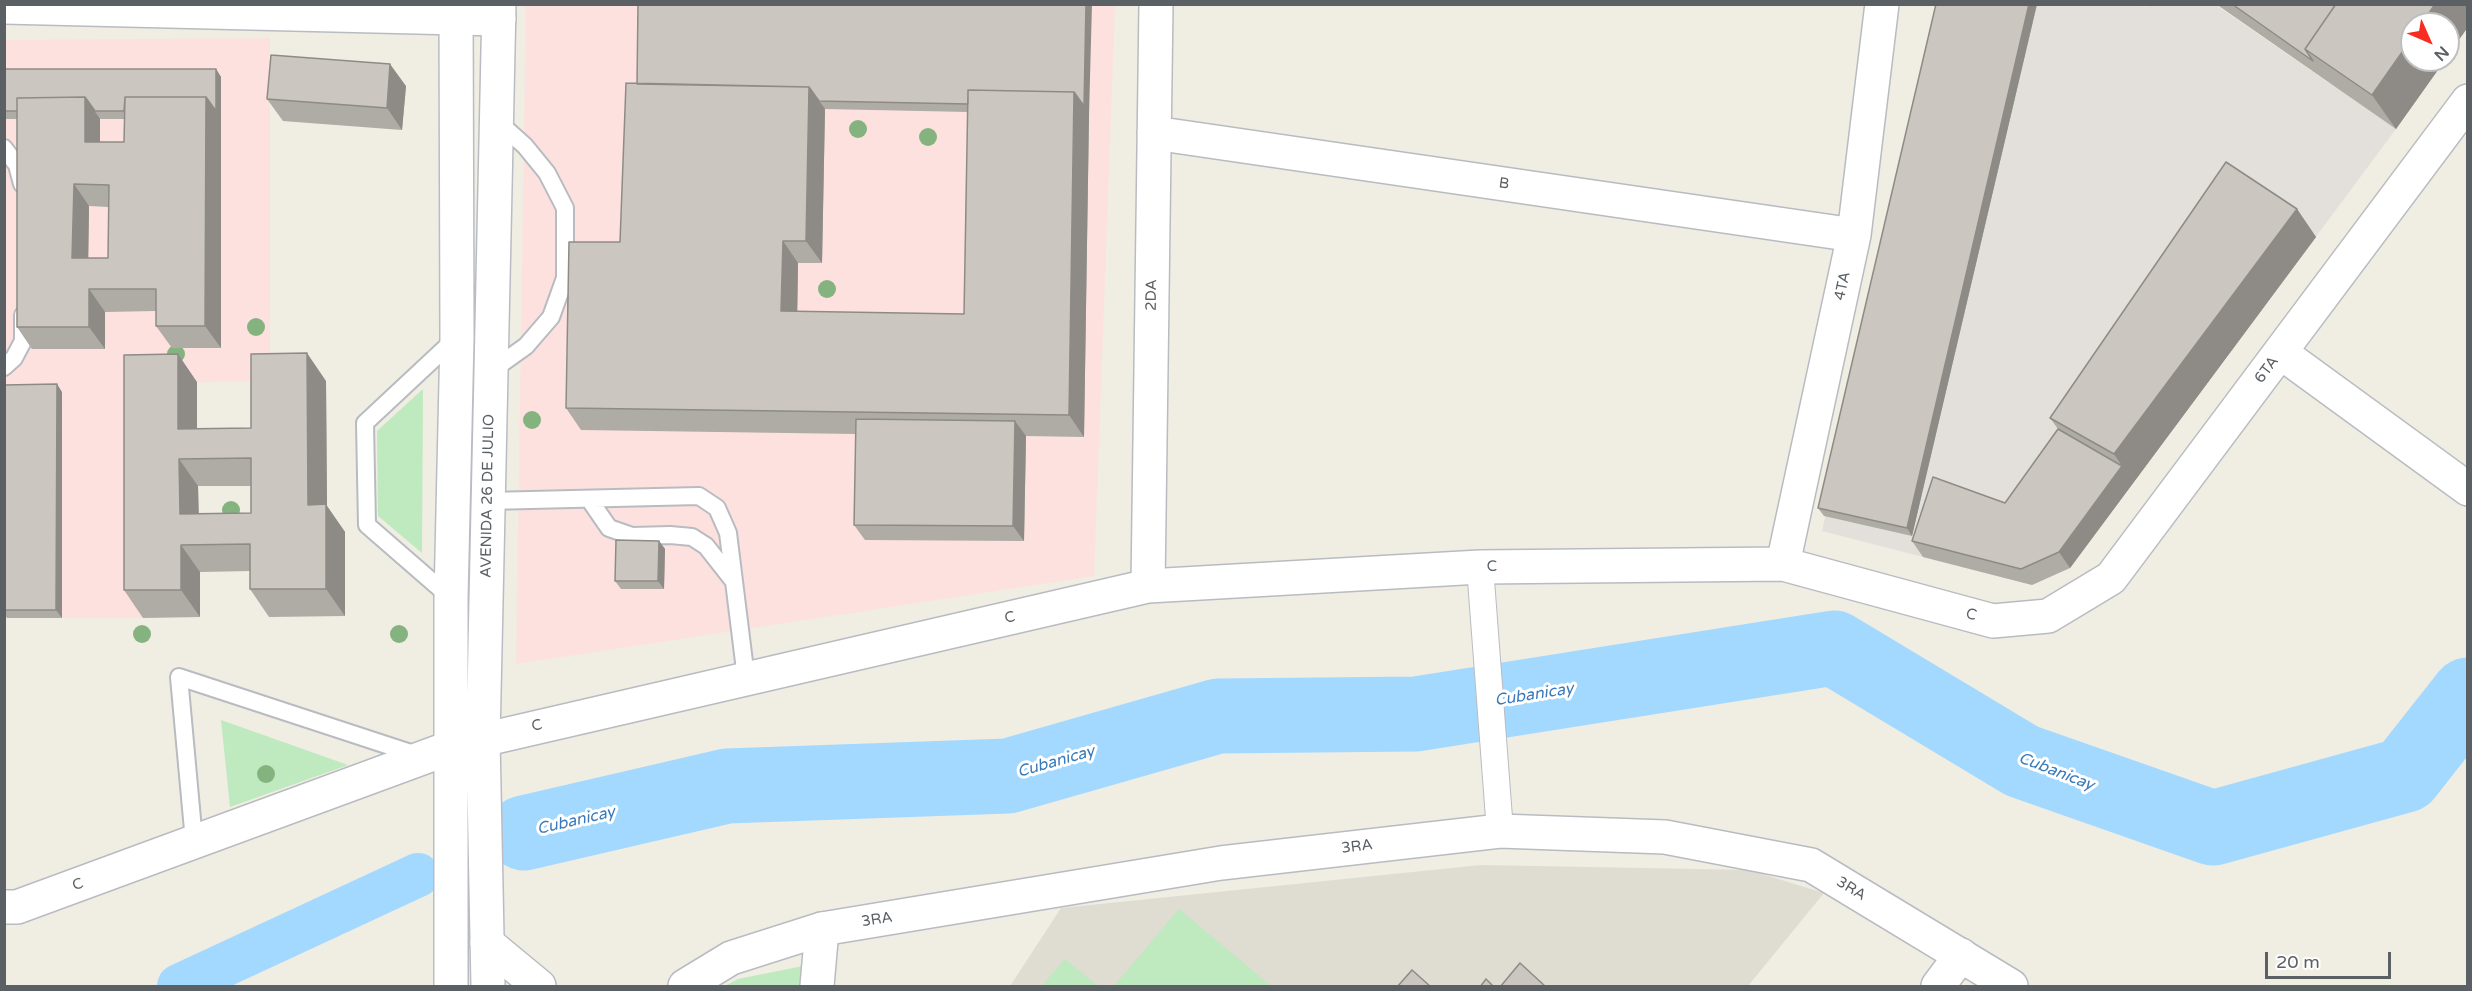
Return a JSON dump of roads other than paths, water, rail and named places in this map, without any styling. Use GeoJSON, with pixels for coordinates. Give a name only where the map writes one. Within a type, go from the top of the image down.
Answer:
{"type":"FeatureCollection","features":[{"type":"Feature","properties":{"kind":"street","name":"2DA"},"geometry":{"type":"LineString","coordinates":[[1148,586],[1156,4]]}},
{"type":"Feature","properties":{"kind":"street","name":"4TA"},"geometry":{"type":"LineString","coordinates":[[1783,564],[1854,235],[1882,4]]}},
{"type":"Feature","properties":{"kind":"street"},"geometry":{"type":"LineString","coordinates":[[4,7],[499,12]]}},
{"type":"Feature","properties":{"kind":"street","name":"AVENIDA 26 DE JULIO"},"geometry":{"type":"LineString","coordinates":[[449,982],[453,748],[451,598],[457,338],[456,11]]}},
{"type":"Feature","properties":{"kind":"street","name":"AVENIDA 26 DE JULIO"},"geometry":{"type":"LineString","coordinates":[[453,748],[488,501],[499,12]]}},
{"type":"Feature","properties":{"kind":"street","name":"6TA"},"geometry":{"type":"LineString","coordinates":[[2048,616],[2111,578],[2468,101]]}},
{"type":"Feature","properties":{"kind":"street","name":"B"},"geometry":{"type":"LineString","coordinates":[[1154,134],[1854,235]]}},
{"type":"Feature","properties":{"kind":"street"},"geometry":{"type":"LineString","coordinates":[[2280,352],[2468,489]]}},
{"type":"Feature","properties":{"kind":"street","name":"C"},"geometry":{"type":"LineString","coordinates":[[4,907],[17,907],[453,748],[1148,586],[1480,567],[1783,564],[1993,621],[2048,616]]}},
{"type":"Feature","properties":{"kind":"street"},"geometry":{"type":"LineString","coordinates":[[1480,567],[1500,831]]}},
{"type":"Feature","properties":{"kind":"street","name":"AVENIDA 26 DE JULIO"},"geometry":{"type":"LineString","coordinates":[[453,748],[484,782],[488,987]]}},
{"type":"Feature","properties":{"kind":"street","name":"3RA"},"geometry":{"type":"LineString","coordinates":[[685,987],[731,958],[822,930],[1221,863],[1500,831],[1665,837],[1811,865],[2011,987]]}},
{"type":"Feature","properties":{"kind":"street"},"geometry":{"type":"LineString","coordinates":[[817,987],[822,930]]}},
{"type":"Feature","properties":{"kind":"street"},"geometry":{"type":"LineString","coordinates":[[487,943],[539,987]]}},
{"type":"Feature","properties":{"kind":"street"},"geometry":{"type":"LineString","coordinates":[[1938,987],[1961,955]]}},
{"type":"Feature","properties":{"kind":"lane"},"geometry":{"type":"LineString","coordinates":[[491,371],[526,346],[551,317],[565,278],[565,208],[539,164],[525,146],[497,121]]}},
{"type":"Feature","properties":{"kind":"lane"},"geometry":{"type":"LineString","coordinates":[[4,148],[17,165],[23,189],[23,201]]}},
{"type":"Feature","properties":{"kind":"lane"},"geometry":{"type":"LineString","coordinates":[[4,367],[14,358],[23,341],[23,295]]}},
{"type":"Feature","properties":{"kind":"lane"},"geometry":{"type":"LineString","coordinates":[[451,598],[367,525],[365,423],[457,338]]}},
{"type":"Feature","properties":{"kind":"lane"},"geometry":{"type":"LineString","coordinates":[[488,501],[699,496],[717,508],[728,533],[746,678]]}},
{"type":"Feature","properties":{"kind":"lane"},"geometry":{"type":"LineString","coordinates":[[589,498],[609,528],[632,536],[692,537],[706,546],[734,581]]}},
{"type":"Feature","properties":{"kind":"lane"},"geometry":{"type":"LineString","coordinates":[[194,841],[179,677],[453,748]]}},
{"type":"Feature","properties":{"kind":"waterway","name":"Cubanicay"},"geometry":{"type":"LineString","coordinates":[[524,833],[727,786],[1008,776],[1218,716],[1416,714],[1834,648],[2022,761],[2213,828],[2405,775],[2468,695]]}},
{"type":"Feature","properties":{"kind":"waterway","name":"Cubanicay"},"geometry":{"type":"LineString","coordinates":[[179,986],[418,875]]}}]}
